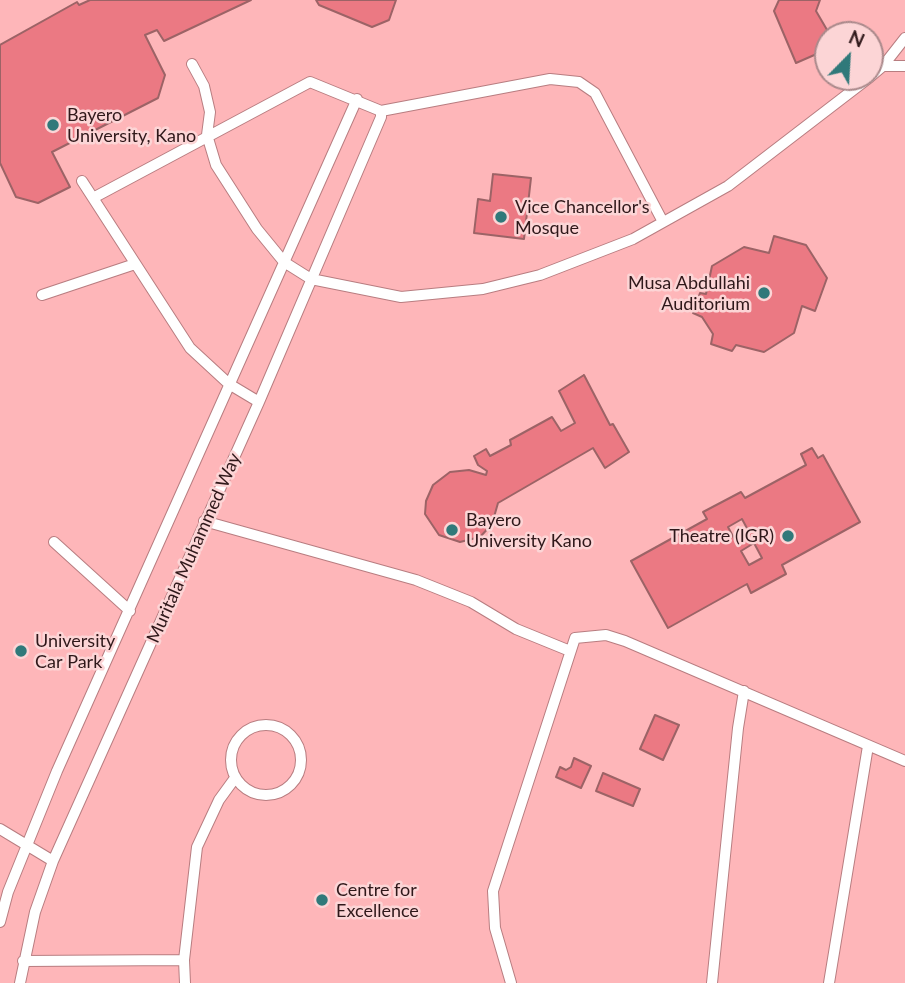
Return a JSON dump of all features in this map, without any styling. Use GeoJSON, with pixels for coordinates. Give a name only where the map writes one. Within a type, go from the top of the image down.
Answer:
{"type":"FeatureCollection","features":[{"type":"Feature","properties":{"kind":"lane"},"geometry":{"type":"LineString","coordinates":[[884,65],[905,38]]}},
{"type":"Feature","properties":{"kind":"lane"},"geometry":{"type":"LineString","coordinates":[[192,64],[204,86],[210,112],[207,135],[216,165],[257,229],[284,262],[311,279],[401,297],[483,289],[540,275],[633,239],[729,186],[852,91]]}},
{"type":"Feature","properties":{"kind":"lane"},"geometry":{"type":"LineString","coordinates":[[884,66],[905,66]]}},
{"type":"Feature","properties":{"kind":"lane"},"geometry":{"type":"LineString","coordinates":[[93,198],[310,82],[357,99],[381,114],[551,79],[579,82],[595,93],[663,222]]}},
{"type":"Feature","properties":{"kind":"lane"},"geometry":{"type":"LineString","coordinates":[[0,922],[8,892],[26,846],[357,99]]}},
{"type":"Feature","properties":{"kind":"lane","name":"Muritala Muhammed Way"},"geometry":{"type":"LineString","coordinates":[[20,983],[35,912],[53,861],[259,402],[381,114]]}},
{"type":"Feature","properties":{"kind":"lane"},"geometry":{"type":"LineString","coordinates":[[82,181],[190,348],[229,384],[259,402]]}},
{"type":"Feature","properties":{"kind":"lane"},"geometry":{"type":"LineString","coordinates":[[42,295],[135,264]]}},
{"type":"Feature","properties":{"kind":"lane"},"geometry":{"type":"LineString","coordinates":[[204,521],[416,580],[471,602],[516,629],[570,651]]}},
{"type":"Feature","properties":{"kind":"lane"},"geometry":{"type":"LineString","coordinates":[[54,542],[130,611]]}},
{"type":"Feature","properties":{"kind":"lane"},"geometry":{"type":"LineString","coordinates":[[511,983],[495,928],[494,891],[575,638],[606,635],[905,761]]}},
{"type":"Feature","properties":{"kind":"lane"},"geometry":{"type":"LineString","coordinates":[[712,983],[744,691]]}},
{"type":"Feature","properties":{"kind":"lane"},"geometry":{"type":"LineString","coordinates":[[185,983],[184,960],[197,848],[219,800],[235,778],[230,756],[233,746],[248,729],[269,725],[289,734],[296,743],[301,765],[292,784],[283,791],[261,796],[242,786],[235,778]]}},
{"type":"Feature","properties":{"kind":"lane"},"geometry":{"type":"LineString","coordinates":[[829,983],[868,746]]}},
{"type":"Feature","properties":{"kind":"lane"},"geometry":{"type":"LineString","coordinates":[[0,829],[53,861]]}},
{"type":"Feature","properties":{"kind":"lane"},"geometry":{"type":"LineString","coordinates":[[23,961],[184,960]]}},
{"type":"Feature","properties":{"kind":"shaded area","name":"Bayero University Kano"},"geometry":{"type":"Polygon","coordinates":[[[0,0],[905,0],[905,983],[0,983],[0,0]]]}},
{"type":"Feature","properties":{"kind":"building","name":"Bayero University, Kano"},"geometry":{"type":"Polygon","coordinates":[[[90,0],[251,0],[164,41],[157,30],[145,35],[165,75],[158,98],[52,152],[70,187],[38,203],[16,197],[0,163],[0,45],[77,2],[79,5],[90,0]]]}},
{"type":"Feature","properties":{"kind":"building"},"geometry":{"type":"Polygon","coordinates":[[[316,0],[396,0],[389,20],[372,27],[319,5],[316,0]]]}},
{"type":"Feature","properties":{"kind":"building"},"geometry":{"type":"Polygon","coordinates":[[[779,0],[820,0],[816,11],[822,21],[814,21],[814,55],[796,63],[774,11],[779,0]]]}},
{"type":"Feature","properties":{"kind":"building","name":"Vice Chancellor's Mosque"},"geometry":{"type":"Polygon","coordinates":[[[493,174],[531,178],[524,239],[474,233],[478,199],[490,201],[493,174]]]}},
{"type":"Feature","properties":{"kind":"building","name":"Musa Abdullahi Auditorium"},"geometry":{"type":"Polygon","coordinates":[[[774,236],[806,245],[827,278],[815,311],[802,306],[794,333],[764,352],[736,345],[732,351],[711,344],[713,334],[702,317],[693,313],[700,293],[706,294],[712,266],[744,247],[769,253],[774,236]]]}},
{"type":"Feature","properties":{"kind":"building"},"geometry":{"type":"Polygon","coordinates":[[[584,375],[610,425],[613,424],[629,452],[605,468],[593,448],[498,503],[492,524],[480,537],[460,542],[439,535],[425,514],[426,501],[433,485],[450,472],[469,470],[486,475],[487,471],[478,465],[474,456],[486,449],[490,456],[511,445],[510,440],[552,417],[561,431],[575,423],[559,391],[584,375]]]}},
{"type":"Feature","properties":{"kind":"building","name":"Theatre (IGR)"},"geometry":{"type":"Polygon","coordinates":[[[812,448],[818,458],[823,455],[860,522],[782,565],[786,574],[751,593],[747,584],[668,628],[631,561],[707,519],[703,512],[741,492],[745,498],[806,465],[801,454],[812,448]],[[742,519],[728,527],[735,540],[749,532],[742,519]],[[754,543],[741,551],[749,565],[762,558],[754,543]]]}},
{"type":"Feature","properties":{"kind":"building"},"geometry":{"type":"Polygon","coordinates":[[[655,715],[679,725],[663,760],[640,749],[655,715]]]}},
{"type":"Feature","properties":{"kind":"building"},"geometry":{"type":"Polygon","coordinates":[[[574,758],[591,766],[581,788],[556,777],[560,767],[566,770],[571,767],[574,758]]]}},
{"type":"Feature","properties":{"kind":"building"},"geometry":{"type":"Polygon","coordinates":[[[603,773],[640,789],[633,806],[596,791],[603,773]]]}},
{"type":"Feature","properties":{"kind":"place","name":"Bayero University, Kano"},"geometry":{"type":"Point","coordinates":[53,125]}},
{"type":"Feature","properties":{"kind":"place","name":"Vice Chancellor's Mosque"},"geometry":{"type":"Point","coordinates":[501,217]}},
{"type":"Feature","properties":{"kind":"place","name":"Musa Abdullahi Auditorium"},"geometry":{"type":"Point","coordinates":[764,293]}},
{"type":"Feature","properties":{"kind":"place","name":"Bayero University Kano"},"geometry":{"type":"Point","coordinates":[452,530]}},
{"type":"Feature","properties":{"kind":"place","name":"Theatre (IGR)"},"geometry":{"type":"Point","coordinates":[788,536]}},
{"type":"Feature","properties":{"kind":"place","name":"University Car Park"},"geometry":{"type":"Point","coordinates":[21,651]}},
{"type":"Feature","properties":{"kind":"place","name":"Centre for Excellence"},"geometry":{"type":"Point","coordinates":[322,900]}}]}
